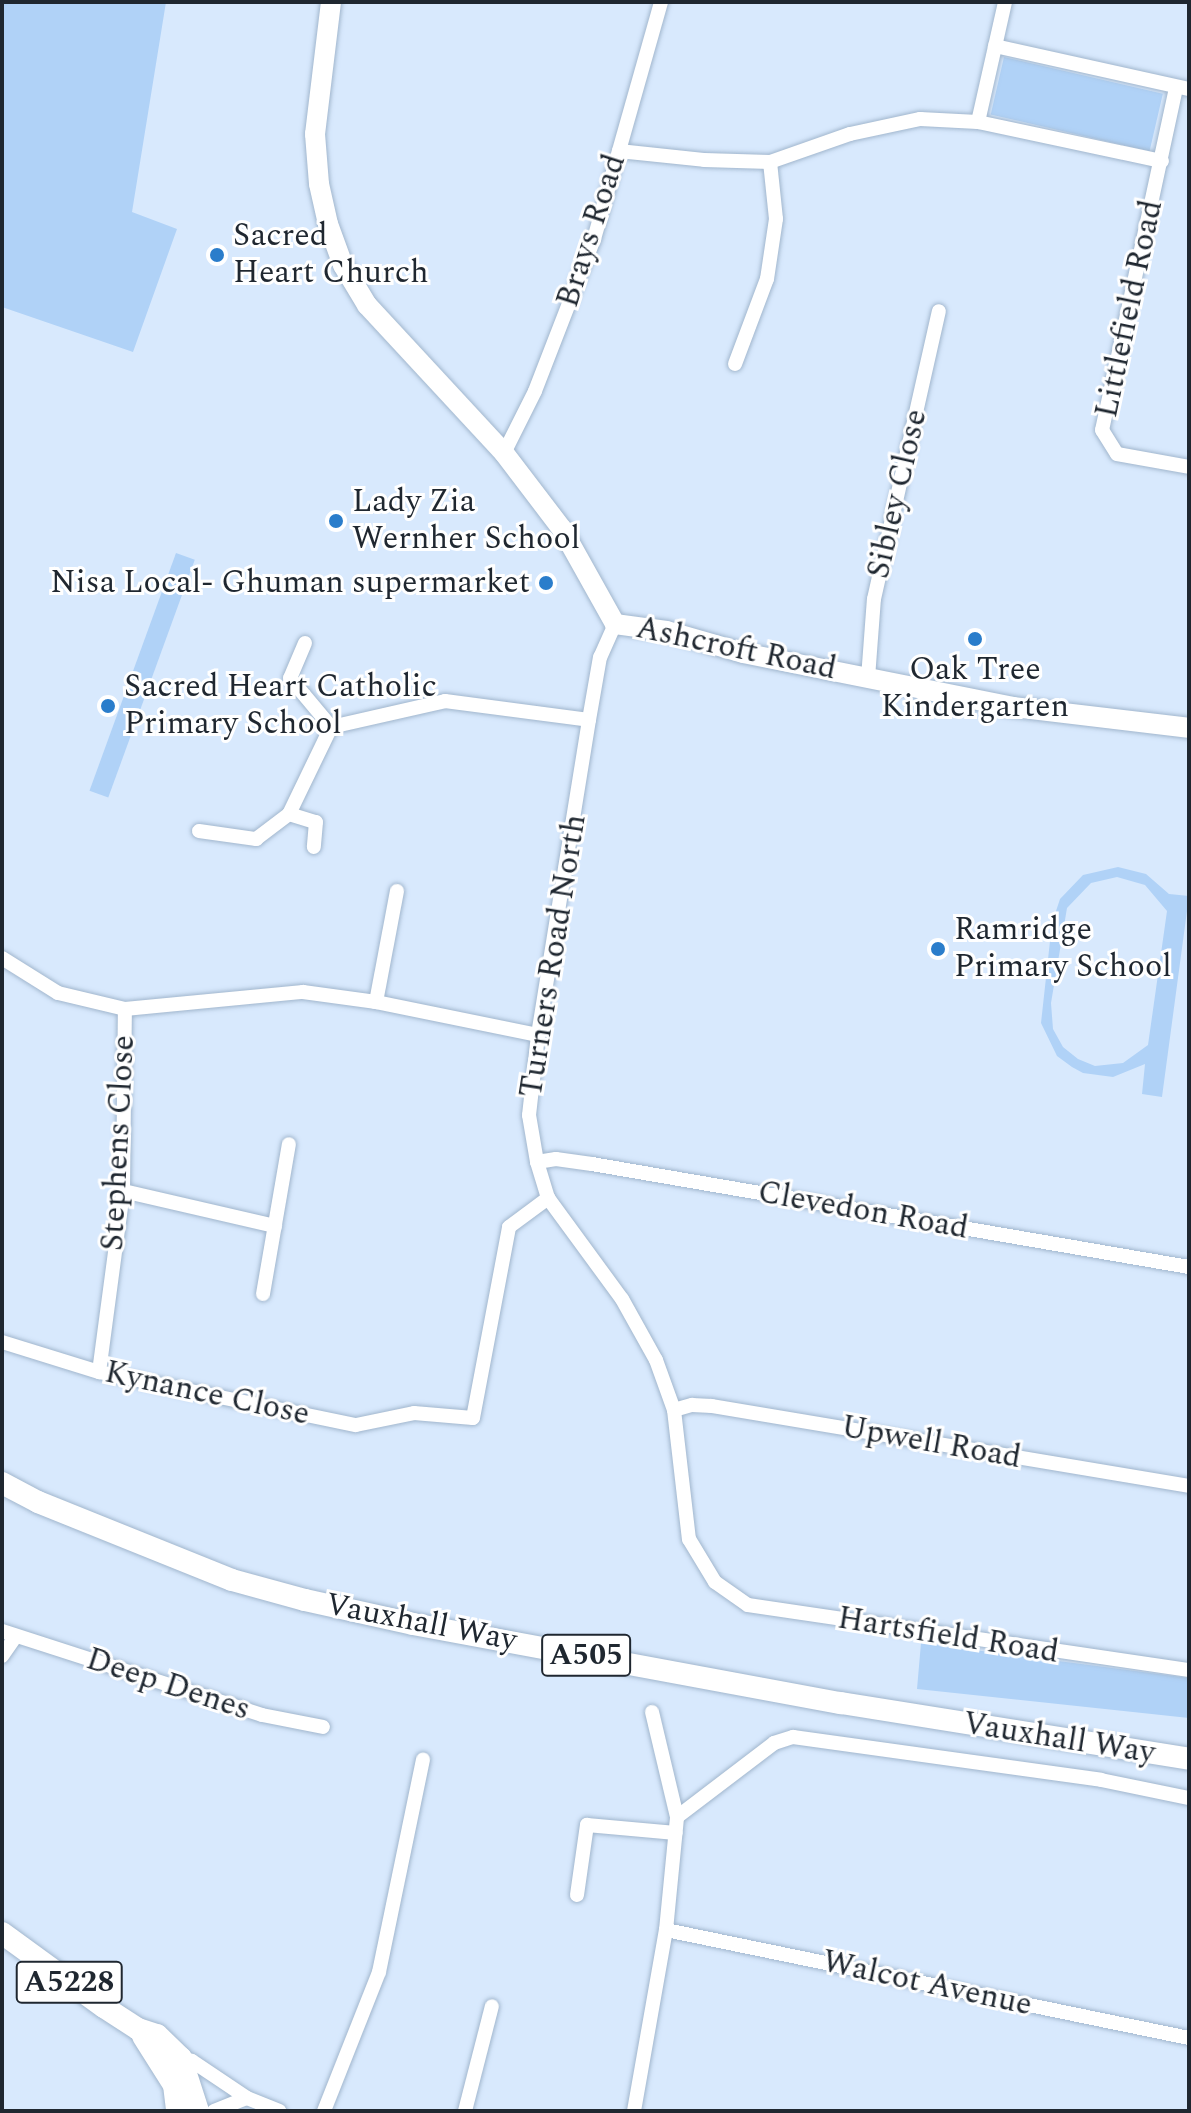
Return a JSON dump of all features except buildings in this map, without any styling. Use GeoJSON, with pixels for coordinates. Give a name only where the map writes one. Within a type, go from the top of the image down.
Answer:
{"type":"FeatureCollection","features":[{"type":"Feature","properties":{"kind":"main road","name":"Vauxhall Way"},"geometry":{"type":"LineString","coordinates":[[2,1483],[38,1502],[232,1580],[305,1600],[413,1624],[825,1700],[1189,1759]]}},
{"type":"Feature","properties":{"kind":"main road","name":"A5228"},"geometry":{"type":"LineString","coordinates":[[2,1933],[138,2029],[157,2035],[181,2058]]}},
{"type":"Feature","properties":{"kind":"main road","name":"A5228"},"geometry":{"type":"LineString","coordinates":[[138,2029],[174,2085],[177,2111]]}},
{"type":"Feature","properties":{"kind":"main road"},"geometry":{"type":"LineString","coordinates":[[181,2058],[198,2111]]}},
{"type":"Feature","properties":{"kind":"street","name":"Ashcroft Road"},"geometry":{"type":"LineString","coordinates":[[331,2],[315,134],[319,184],[343,265],[367,305],[504,453],[562,529],[615,624],[667,631],[743,653],[1014,707],[1189,728]]}},
{"type":"Feature","properties":{"kind":"street","name":"Brays Road"},"geometry":{"type":"LineString","coordinates":[[504,453],[535,391],[594,239],[661,2]]}},
{"type":"Feature","properties":{"kind":"street"},"geometry":{"type":"LineString","coordinates":[[978,122],[1005,2]]}},
{"type":"Feature","properties":{"kind":"street"},"geometry":{"type":"LineString","coordinates":[[995,46],[1182,88]]}},
{"type":"Feature","properties":{"kind":"street","name":"Littlefield Road"},"geometry":{"type":"LineString","coordinates":[[1182,88],[1162,161],[1102,430],[1117,454],[1189,467]]}},
{"type":"Feature","properties":{"kind":"street"},"geometry":{"type":"LineString","coordinates":[[619,151],[704,160],[770,162],[850,134],[920,119],[978,122],[1162,161]]}},
{"type":"Feature","properties":{"kind":"street"},"geometry":{"type":"LineString","coordinates":[[735,364],[767,279],[776,219],[770,162]]}},
{"type":"Feature","properties":{"kind":"street","name":"Sibley Close"},"geometry":{"type":"LineString","coordinates":[[868,678],[874,599],[939,311]]}},
{"type":"Feature","properties":{"kind":"street","name":"Turners Road North"},"geometry":{"type":"LineString","coordinates":[[615,624],[600,657],[538,1035],[529,1115],[537,1162],[548,1198],[642,1329],[674,1410],[689,1539],[715,1582]]}},
{"type":"Feature","properties":{"kind":"street"},"geometry":{"type":"LineString","coordinates":[[305,643],[290,678],[331,727]]}},
{"type":"Feature","properties":{"kind":"street"},"geometry":{"type":"LineString","coordinates":[[331,727],[445,701],[589,720]]}},
{"type":"Feature","properties":{"kind":"street"},"geometry":{"type":"LineString","coordinates":[[199,831],[256,839],[289,814],[331,727]]}},
{"type":"Feature","properties":{"kind":"street"},"geometry":{"type":"LineString","coordinates":[[289,814],[316,822],[314,847]]}},
{"type":"Feature","properties":{"kind":"street"},"geometry":{"type":"LineString","coordinates":[[376,1002],[397,891]]}},
{"type":"Feature","properties":{"kind":"street"},"geometry":{"type":"LineString","coordinates":[[2,958],[58,993],[125,1009],[303,992],[376,1002],[538,1035]]}},
{"type":"Feature","properties":{"kind":"street","name":"Stephens Close"},"geometry":{"type":"LineString","coordinates":[[99,1372],[123,1191],[125,1009]]}},
{"type":"Feature","properties":{"kind":"street"},"geometry":{"type":"LineString","coordinates":[[263,1294],[289,1144]]}},
{"type":"Feature","properties":{"kind":"street","name":"Clevedon Road"},"geometry":{"type":"LineString","coordinates":[[537,1162],[556,1159],[592,1164],[1189,1267]]}},
{"type":"Feature","properties":{"kind":"street"},"geometry":{"type":"LineString","coordinates":[[123,1191],[275,1226]]}},
{"type":"Feature","properties":{"kind":"street","name":"Kynance Close"},"geometry":{"type":"LineString","coordinates":[[2,1342],[99,1372],[356,1425],[414,1413],[473,1418],[509,1227],[548,1198]]}},
{"type":"Feature","properties":{"kind":"street","name":"Upwell Road"},"geometry":{"type":"LineString","coordinates":[[674,1410],[692,1405],[712,1406],[1189,1486]]}},
{"type":"Feature","properties":{"kind":"street","name":"Hartsfield Road"},"geometry":{"type":"LineString","coordinates":[[715,1582],[748,1605],[1189,1670]]}},
{"type":"Feature","properties":{"kind":"street","name":"Deep Denes"},"geometry":{"type":"LineString","coordinates":[[2,1656],[9,1634],[262,1715],[323,1727]]}},
{"type":"Feature","properties":{"kind":"street"},"geometry":{"type":"LineString","coordinates":[[634,2111],[666,1930],[676,1825],[652,1712]]}},
{"type":"Feature","properties":{"kind":"street"},"geometry":{"type":"LineString","coordinates":[[577,1895],[587,1825],[676,1825],[774,1743],[793,1737],[1101,1780],[1189,1798]]}},
{"type":"Feature","properties":{"kind":"street"},"geometry":{"type":"LineString","coordinates":[[324,2111],[379,1972],[423,1760]]}},
{"type":"Feature","properties":{"kind":"street","name":"Walcot Avenue"},"geometry":{"type":"LineString","coordinates":[[666,1930],[1189,2038]]}},
{"type":"Feature","properties":{"kind":"street"},"geometry":{"type":"LineString","coordinates":[[465,2111],[492,2006]]}},
{"type":"Feature","properties":{"kind":"street"},"geometry":{"type":"LineString","coordinates":[[181,2058],[192,2061],[247,2098],[280,2111]]}},
{"type":"Feature","properties":{"kind":"street"},"geometry":{"type":"LineString","coordinates":[[214,2111],[247,2098]]}},
{"type":"Feature","properties":{"kind":"shaded area"},"geometry":{"type":"Polygon","coordinates":[[[2,2],[166,2],[132,212],[177,229],[133,352],[2,307],[2,2]]]}},
{"type":"Feature","properties":{"kind":"shaded area"},"geometry":{"type":"Polygon","coordinates":[[[1004,57],[1163,94],[1150,151],[991,114],[1004,57]]]}},
{"type":"Feature","properties":{"kind":"shaded area"},"geometry":{"type":"Polygon","coordinates":[[[176,553],[195,560],[108,798],[89,791],[176,553]]]}},
{"type":"Feature","properties":{"kind":"shaded area"},"geometry":{"type":"Polygon","coordinates":[[[1118,867],[1146,874],[1169,894],[1189,896],[1162,1097],[1142,1094],[1145,1064],[1113,1077],[1083,1073],[1072,1067],[1057,1056],[1041,1023],[1052,923],[1060,899],[1083,875],[1118,867]],[[1117,877],[1091,883],[1067,908],[1051,1003],[1053,1029],[1063,1047],[1078,1059],[1095,1066],[1123,1063],[1148,1045],[1167,911],[1145,885],[1117,877]]]}},
{"type":"Feature","properties":{"kind":"shaded area"},"geometry":{"type":"Polygon","coordinates":[[[921,1643],[1189,1678],[1189,1718],[917,1689],[921,1643]]]}},
{"type":"Feature","properties":{"kind":"place","name":"Sacred Heart Church"},"geometry":{"type":"Point","coordinates":[217,255]}},
{"type":"Feature","properties":{"kind":"place","name":"Lady Zia Wernher School"},"geometry":{"type":"Point","coordinates":[336,521]}},
{"type":"Feature","properties":{"kind":"place","name":"Nisa Local- Ghuman supermarket"},"geometry":{"type":"Point","coordinates":[546,583]}},
{"type":"Feature","properties":{"kind":"place","name":"Oak Tree Kindergarten"},"geometry":{"type":"Point","coordinates":[975,639]}},
{"type":"Feature","properties":{"kind":"place","name":"Sacred Heart Catholic Primary School"},"geometry":{"type":"Point","coordinates":[108,706]}},
{"type":"Feature","properties":{"kind":"place","name":"Ramridge Primary School"},"geometry":{"type":"Point","coordinates":[938,949]}}]}
